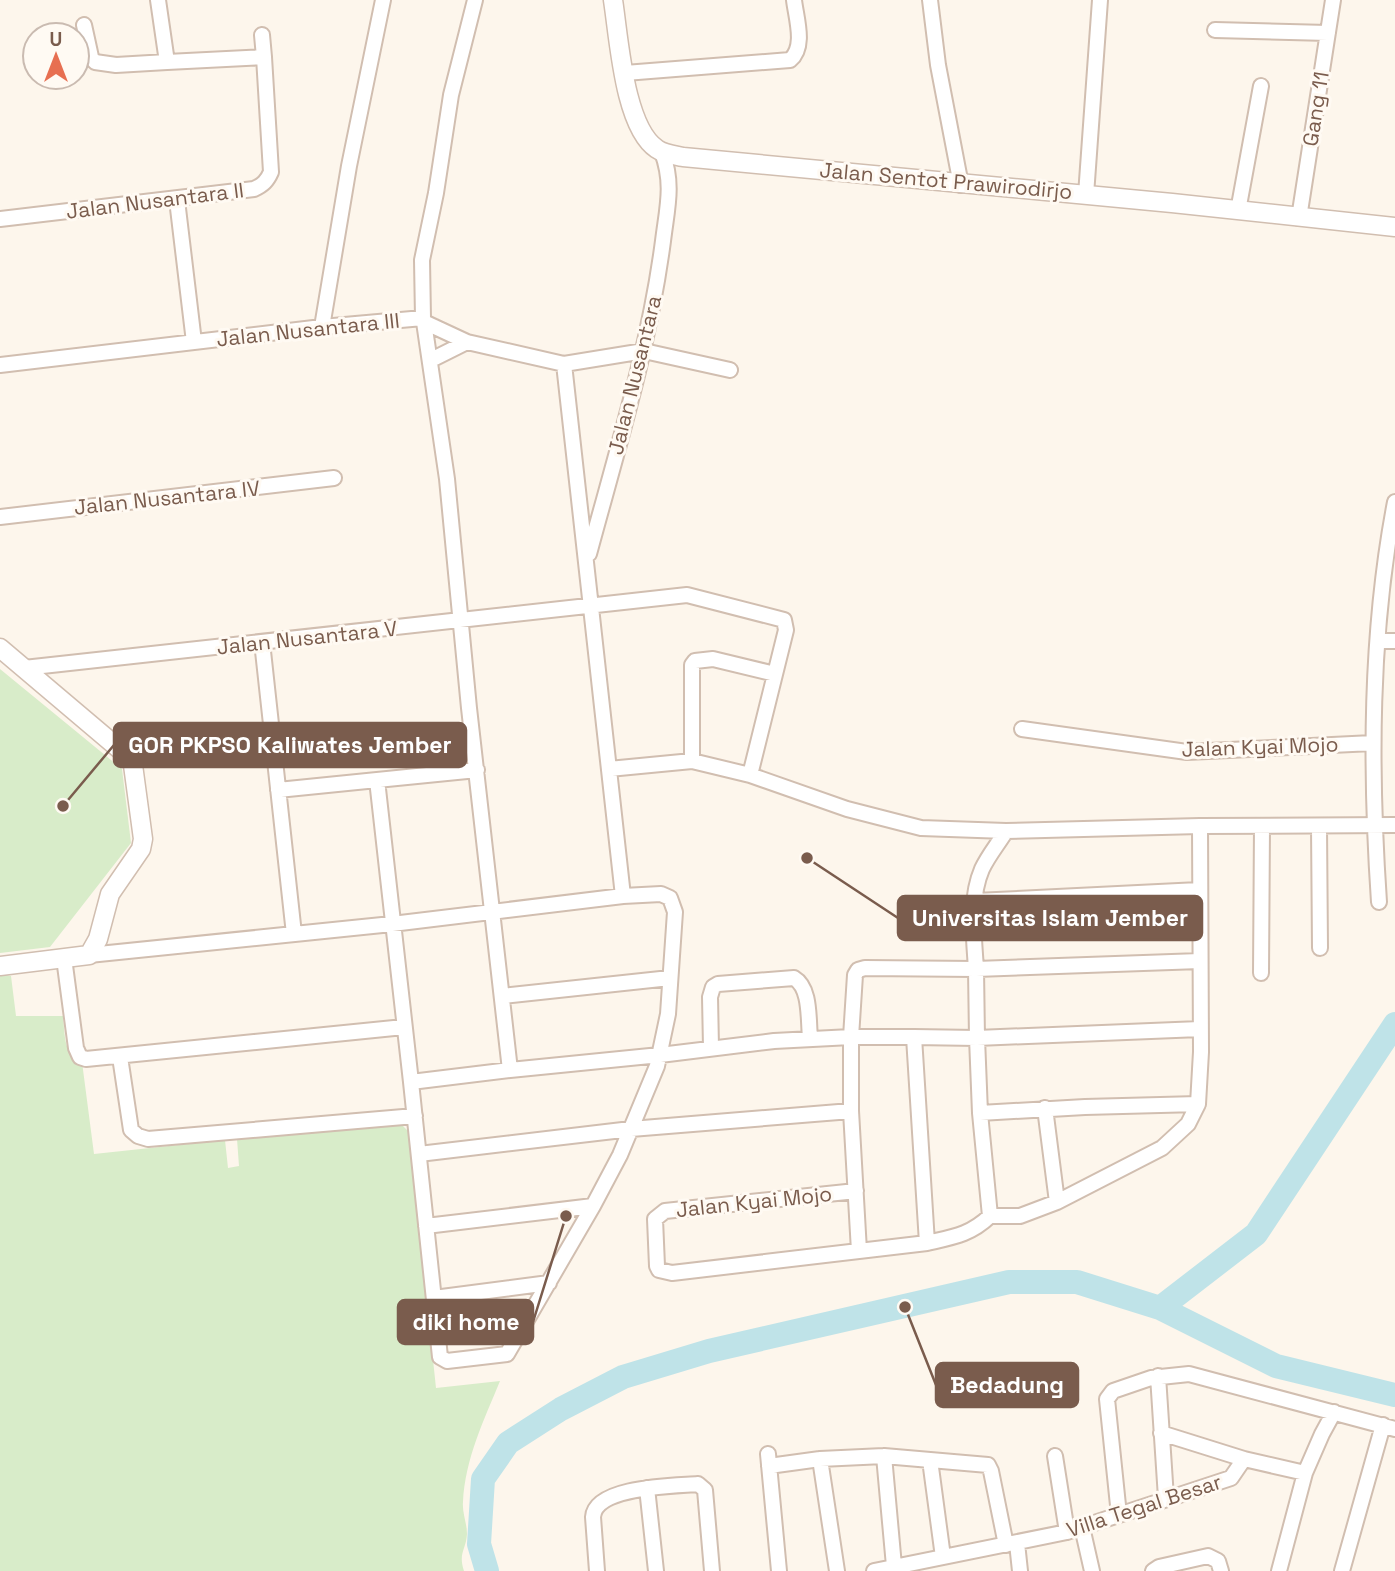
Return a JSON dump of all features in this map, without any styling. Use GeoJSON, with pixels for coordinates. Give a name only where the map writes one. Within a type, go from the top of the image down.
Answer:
{"type":"FeatureCollection","features":[{"type":"Feature","properties":{"kind":"street"},"geometry":{"type":"LineString","coordinates":[[158,0],[167,62]]}},
{"type":"Feature","properties":{"kind":"street"},"geometry":{"type":"LineString","coordinates":[[322,327],[349,166],[383,0]]}},
{"type":"Feature","properties":{"kind":"street"},"geometry":{"type":"LineString","coordinates":[[475,0],[451,96],[436,193],[422,260],[424,320],[447,479],[460,622],[510,1070]]}},
{"type":"Feature","properties":{"kind":"street"},"geometry":{"type":"LineString","coordinates":[[613,0],[636,123],[643,136],[662,152],[670,186]]}},
{"type":"Feature","properties":{"kind":"street"},"geometry":{"type":"LineString","coordinates":[[625,73],[790,60],[796,55],[799,40],[793,0]]}},
{"type":"Feature","properties":{"kind":"street"},"geometry":{"type":"LineString","coordinates":[[930,0],[938,65],[961,185]]}},
{"type":"Feature","properties":{"kind":"street"},"geometry":{"type":"LineString","coordinates":[[1086,195],[1100,0]]}},
{"type":"Feature","properties":{"kind":"street","name":"Gang 11"},"geometry":{"type":"LineString","coordinates":[[1299,218],[1333,0]]}},
{"type":"Feature","properties":{"kind":"street"},"geometry":{"type":"LineString","coordinates":[[1215,30],[1328,33]]}},
{"type":"Feature","properties":{"kind":"street"},"geometry":{"type":"LineString","coordinates":[[91,57],[95,62],[117,65],[264,57],[262,35]]}},
{"type":"Feature","properties":{"kind":"street","name":"Jalan Nusantara II"},"geometry":{"type":"LineString","coordinates":[[0,219],[254,189],[267,181],[271,172],[264,57]]}},
{"type":"Feature","properties":{"kind":"street"},"geometry":{"type":"LineString","coordinates":[[1238,211],[1261,86]]}},
{"type":"Feature","properties":{"kind":"street","name":"Jalan Sentot Prawirodirjo"},"geometry":{"type":"LineString","coordinates":[[662,152],[683,158],[853,172],[1395,227]]}},
{"type":"Feature","properties":{"kind":"street"},"geometry":{"type":"LineString","coordinates":[[670,186],[683,158]]}},
{"type":"Feature","properties":{"kind":"street","name":"Jalan Nusantara"},"geometry":{"type":"LineString","coordinates":[[587,562],[644,351],[656,292],[670,186]]}},
{"type":"Feature","properties":{"kind":"street"},"geometry":{"type":"LineString","coordinates":[[177,200],[194,342]]}},
{"type":"Feature","properties":{"kind":"street","name":"Jalan Nusantara III"},"geometry":{"type":"LineString","coordinates":[[0,365],[322,327],[424,320],[467,342],[564,364],[644,351],[730,370]]}},
{"type":"Feature","properties":{"kind":"street"},"geometry":{"type":"LineString","coordinates":[[431,360],[467,342]]}},
{"type":"Feature","properties":{"kind":"street"},"geometry":{"type":"LineString","coordinates":[[564,364],[623,896]]}},
{"type":"Feature","properties":{"kind":"street","name":"Jalan Nusantara IV"},"geometry":{"type":"LineString","coordinates":[[0,517],[334,478]]}},
{"type":"Feature","properties":{"kind":"street"},"geometry":{"type":"LineString","coordinates":[[1380,902],[1374,825],[1373,743],[1378,641],[1388,541],[1395,502]]}},
{"type":"Feature","properties":{"kind":"street","name":"Jalan Nusantara V"},"geometry":{"type":"LineString","coordinates":[[24,668],[687,595],[785,620],[786,630],[750,775]]}},
{"type":"Feature","properties":{"kind":"street"},"geometry":{"type":"LineString","coordinates":[[1378,641],[1395,641]]}},
{"type":"Feature","properties":{"kind":"street"},"geometry":{"type":"LineString","coordinates":[[262,642],[294,934]]}},
{"type":"Feature","properties":{"kind":"street"},"geometry":{"type":"LineString","coordinates":[[0,648],[130,758],[133,765],[143,839],[141,849],[110,894],[98,939],[89,955]]}},
{"type":"Feature","properties":{"kind":"street"},"geometry":{"type":"LineString","coordinates":[[692,761],[692,665],[695,661],[713,659],[775,674]]}},
{"type":"Feature","properties":{"kind":"street","name":"Jalan Kyai Mojo"},"geometry":{"type":"LineString","coordinates":[[1023,729],[1187,752],[1373,743]]}},
{"type":"Feature","properties":{"kind":"street"},"geometry":{"type":"LineString","coordinates":[[609,769],[692,761],[750,775],[847,809],[921,828],[1006,831],[1395,825]]}},
{"type":"Feature","properties":{"kind":"street"},"geometry":{"type":"LineString","coordinates":[[278,790],[477,770]]}},
{"type":"Feature","properties":{"kind":"street"},"geometry":{"type":"LineString","coordinates":[[0,966],[89,955],[392,924],[493,913],[623,896],[661,894],[670,898],[675,912],[668,1014],[660,1055],[631,1129],[593,1206],[506,1354],[498,1357],[443,1360],[439,1353],[435,1298],[392,924],[377,780]]}},
{"type":"Feature","properties":{"kind":"street"},"geometry":{"type":"LineString","coordinates":[[1261,973],[1262,826]]}},
{"type":"Feature","properties":{"kind":"street"},"geometry":{"type":"LineString","coordinates":[[980,1113],[1045,1108],[1198,1104],[1199,827]]}},
{"type":"Feature","properties":{"kind":"street"},"geometry":{"type":"LineString","coordinates":[[1319,827],[1320,948]]}},
{"type":"Feature","properties":{"kind":"street"},"geometry":{"type":"LineString","coordinates":[[990,1216],[980,1113],[975,901],[982,870],[1006,831]]}},
{"type":"Feature","properties":{"kind":"street"},"geometry":{"type":"LineString","coordinates":[[975,901],[1199,890]]}},
{"type":"Feature","properties":{"kind":"street"},"geometry":{"type":"LineString","coordinates":[[64,958],[78,1054],[86,1059],[404,1027]]}},
{"type":"Feature","properties":{"kind":"street"},"geometry":{"type":"LineString","coordinates":[[976,969],[1200,961]]}},
{"type":"Feature","properties":{"kind":"street","name":"Jalan Kyai Mojo"},"geometry":{"type":"LineString","coordinates":[[859,1251],[851,1111],[851,1037],[856,972],[865,968],[976,969]]}},
{"type":"Feature","properties":{"kind":"street"},"geometry":{"type":"LineString","coordinates":[[502,996],[670,978]]}},
{"type":"Feature","properties":{"kind":"street"},"geometry":{"type":"LineString","coordinates":[[711,1047],[710,993],[718,984],[794,978],[805,991],[810,1037]]}},
{"type":"Feature","properties":{"kind":"street"},"geometry":{"type":"LineString","coordinates":[[411,1082],[810,1037],[977,1038],[1200,1030]]}},
{"type":"Feature","properties":{"kind":"street"},"geometry":{"type":"LineString","coordinates":[[914,1037],[927,1243]]}},
{"type":"Feature","properties":{"kind":"street"},"geometry":{"type":"LineString","coordinates":[[120,1057],[131,1130],[148,1139],[415,1116]]}},
{"type":"Feature","properties":{"kind":"street","name":"Jalan Kyai Mojo"},"geometry":{"type":"LineString","coordinates":[[856,1191],[665,1211],[655,1219],[657,1266],[659,1270],[672,1273],[927,1243],[976,1229],[990,1216],[1020,1216],[1057,1202],[1162,1148],[1188,1124],[1198,1104]]}},
{"type":"Feature","properties":{"kind":"street"},"geometry":{"type":"LineString","coordinates":[[1045,1108],[1057,1202]]}},
{"type":"Feature","properties":{"kind":"street"},"geometry":{"type":"LineString","coordinates":[[419,1154],[631,1129],[851,1111]]}},
{"type":"Feature","properties":{"kind":"street"},"geometry":{"type":"LineString","coordinates":[[426,1226],[593,1206]]}},
{"type":"Feature","properties":{"kind":"street"},"geometry":{"type":"LineString","coordinates":[[435,1298],[549,1283]]}},
{"type":"Feature","properties":{"kind":"street"},"geometry":{"type":"LineString","coordinates":[[1119,1515],[1107,1399],[1113,1391],[1158,1376],[1189,1374],[1389,1427],[1342,1571]]}},
{"type":"Feature","properties":{"kind":"street"},"geometry":{"type":"LineString","coordinates":[[1158,1376],[1166,1498]]}},
{"type":"Feature","properties":{"kind":"street"},"geometry":{"type":"LineString","coordinates":[[1279,1571],[1305,1473],[1334,1412]]}},
{"type":"Feature","properties":{"kind":"street"},"geometry":{"type":"LineString","coordinates":[[1161,1433],[1244,1459]]}},
{"type":"Feature","properties":{"kind":"street"},"geometry":{"type":"LineString","coordinates":[[1055,1456],[1067,1532]]}},
{"type":"Feature","properties":{"kind":"street"},"geometry":{"type":"LineString","coordinates":[[884,1457],[894,1566]]}},
{"type":"Feature","properties":{"kind":"street"},"geometry":{"type":"LineString","coordinates":[[779,1571],[768,1460],[884,1457],[988,1465],[1020,1571]]}},
{"type":"Feature","properties":{"kind":"street"},"geometry":{"type":"LineString","coordinates":[[820,1459],[837,1571]]}},
{"type":"Feature","properties":{"kind":"street","name":"Villa Tegal Besar"},"geometry":{"type":"LineString","coordinates":[[874,1571],[1067,1532],[1231,1478],[1244,1459],[1305,1473]]}},
{"type":"Feature","properties":{"kind":"street"},"geometry":{"type":"LineString","coordinates":[[930,1460],[943,1557]]}},
{"type":"Feature","properties":{"kind":"street"},"geometry":{"type":"LineString","coordinates":[[597,1571],[593,1517],[596,1507],[603,1500],[647,1488],[698,1484],[703,1486],[712,1571]]}},
{"type":"Feature","properties":{"kind":"street"},"geometry":{"type":"LineString","coordinates":[[647,1488],[656,1571]]}},
{"type":"Feature","properties":{"kind":"street"},"geometry":{"type":"LineString","coordinates":[[1082,1527],[1092,1571]]}},
{"type":"Feature","properties":{"kind":"street"},"geometry":{"type":"LineString","coordinates":[[1153,1571],[1159,1567],[1208,1556],[1218,1561],[1222,1571]]}},
{"type":"Feature","properties":{"kind":"green space"},"geometry":{"type":"Polygon","coordinates":[[[0,669],[122,769],[131,843],[50,947],[0,953],[0,669]]]}},
{"type":"Feature","properties":{"kind":"green space"},"geometry":{"type":"Polygon","coordinates":[[[0,974],[11,976],[16,1016],[63,1016],[68,1049],[82,1062],[94,1154],[225,1140],[228,1168],[239,1166],[237,1139],[400,1123],[409,1132],[436,1388],[500,1381],[467,1470],[463,1502],[467,1534],[462,1556],[464,1571],[0,1571],[0,974]]]}},
{"type":"Feature","properties":{"kind":"waterway"},"geometry":{"type":"LineString","coordinates":[[1160,1308],[1256,1234],[1395,1024]]}},
{"type":"Feature","properties":{"kind":"waterway"},"geometry":{"type":"LineString","coordinates":[[487,1571],[479,1544],[483,1479],[508,1443],[561,1409],[623,1377],[709,1351],[1009,1282],[1077,1282],[1160,1308],[1276,1366],[1395,1395]]}},
{"type":"Feature","properties":{"kind":"place","name":"GOR PKPSO Kaliwates Jember"},"geometry":{"type":"Point","coordinates":[63,806]}},
{"type":"Feature","properties":{"kind":"place","name":"Universitas Islam Jember"},"geometry":{"type":"Point","coordinates":[807,858]}},
{"type":"Feature","properties":{"kind":"place","name":"diki home"},"geometry":{"type":"Point","coordinates":[566,1216]}},
{"type":"Feature","properties":{"kind":"place","name":"Bedadung"},"geometry":{"type":"Point","coordinates":[905,1307]}}]}
